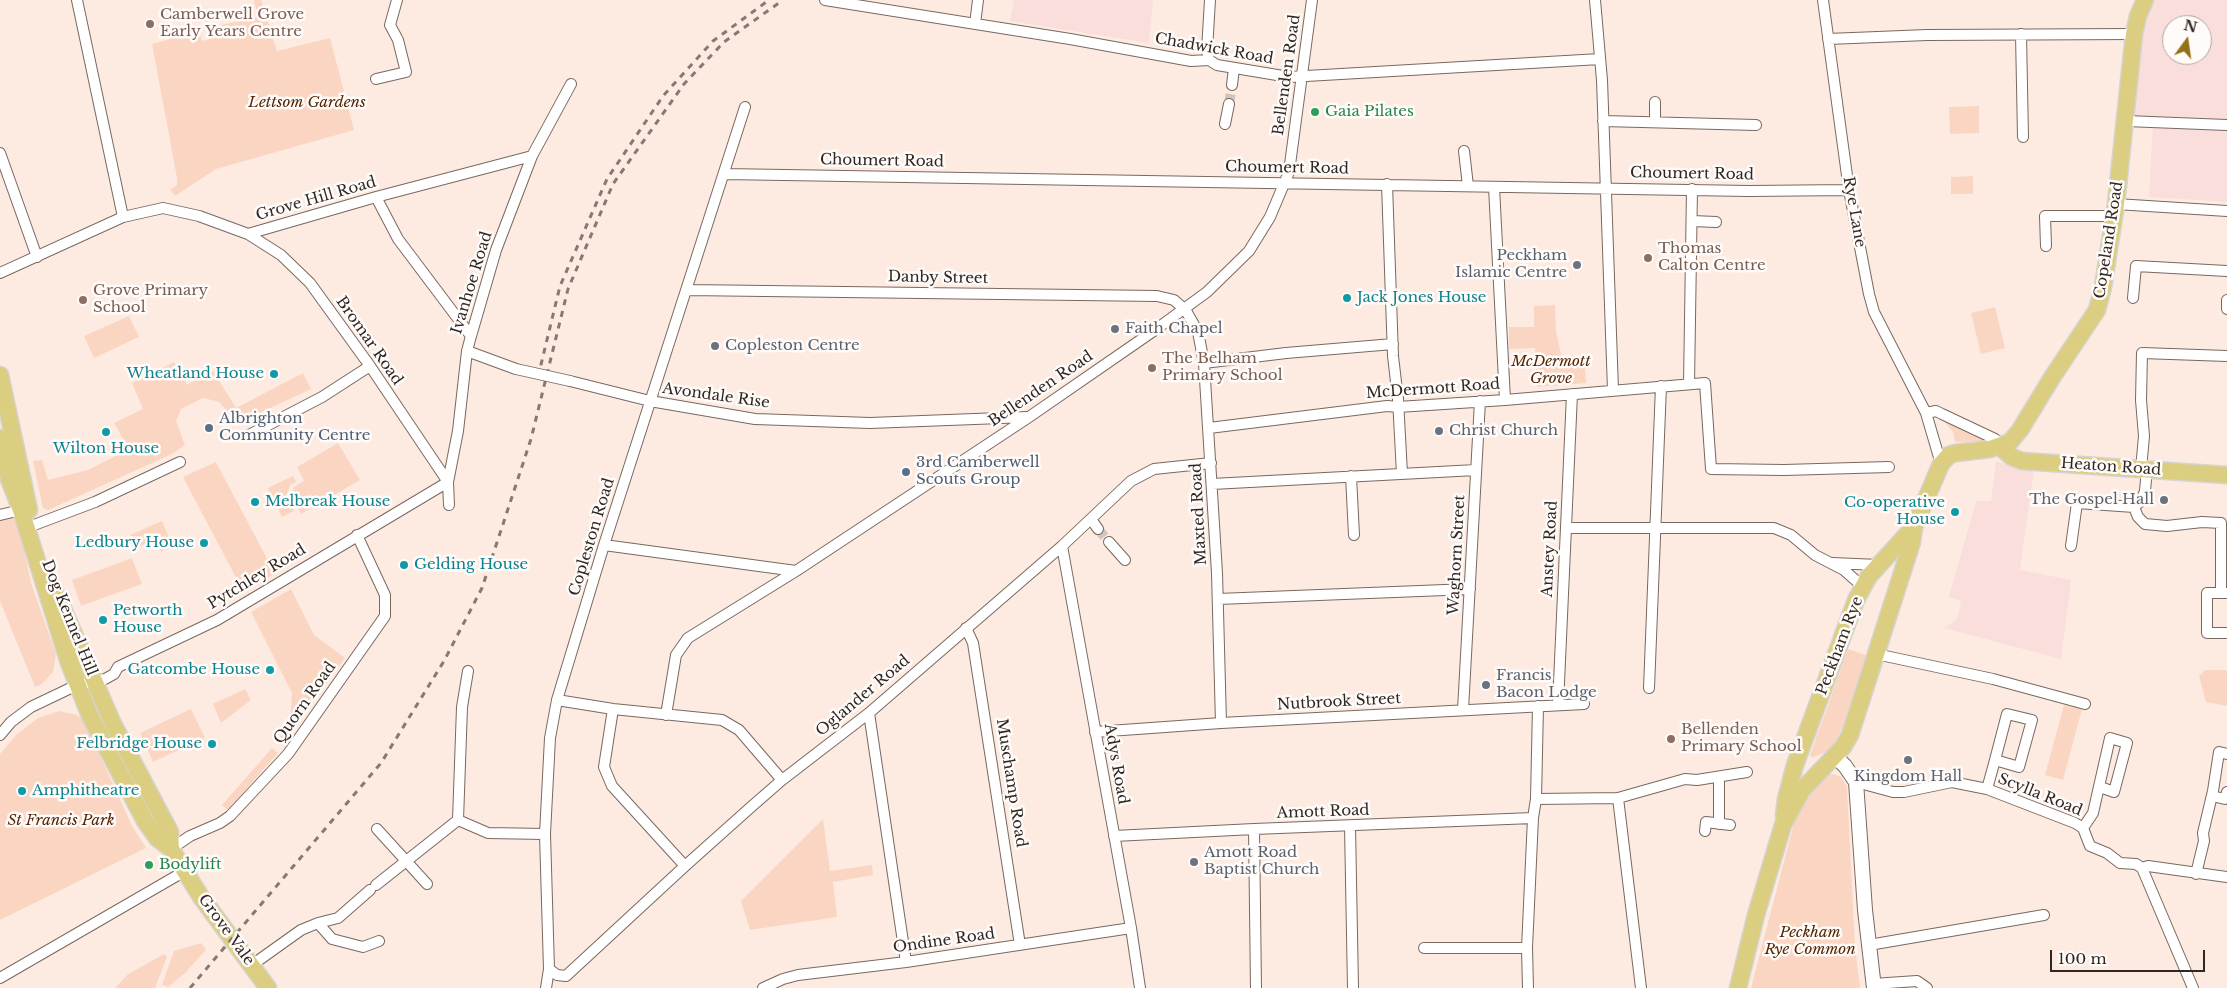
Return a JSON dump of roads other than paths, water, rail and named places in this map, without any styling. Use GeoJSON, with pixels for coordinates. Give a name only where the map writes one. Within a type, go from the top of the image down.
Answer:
{"type":"FeatureCollection","features":[{"type":"Feature","properties":{"kind":"main road","name":"Copeland Road"},"geometry":{"type":"LineString","coordinates":[[2000,447],[2010,442],[2020,430],[2097,310],[2104,287],[2115,210],[2134,34],[2138,16],[2145,0]]}},
{"type":"Feature","properties":{"kind":"main road","name":"Dog Kennel Hill"},"geometry":{"type":"LineString","coordinates":[[0,375],[30,527],[77,685],[90,716],[144,820],[157,838],[171,849],[185,871]]}},
{"type":"Feature","properties":{"kind":"main road","name":"Dog Kennel Hill"},"geometry":{"type":"LineString","coordinates":[[0,438],[9,480],[21,510],[114,724],[170,832],[171,849]]}},
{"type":"Feature","properties":{"kind":"main road"},"geometry":{"type":"LineString","coordinates":[[1876,654],[1912,542],[1914,528],[1941,464],[1949,456],[1956,453],[2000,447]]}},
{"type":"Feature","properties":{"kind":"main road","name":"Heaton Road"},"geometry":{"type":"LineString","coordinates":[[2000,447],[2012,457],[2022,461],[2227,475]]}},
{"type":"Feature","properties":{"kind":"main road"},"geometry":{"type":"LineString","coordinates":[[1862,586],[1914,528]]}},
{"type":"Feature","properties":{"kind":"main road"},"geometry":{"type":"LineString","coordinates":[[1879,565],[1892,572],[1898,582]]}},
{"type":"Feature","properties":{"kind":"main road","name":"Peckham Rye"},"geometry":{"type":"LineString","coordinates":[[1738,988],[1756,915],[1783,826],[1786,799],[1797,759],[1862,586]]}},
{"type":"Feature","properties":{"kind":"main road","name":"Peckham Rye"},"geometry":{"type":"LineString","coordinates":[[1783,826],[1802,790],[1821,768],[1835,756],[1850,735],[1876,654]]}},
{"type":"Feature","properties":{"kind":"main road"},"geometry":{"type":"LineString","coordinates":[[1797,759],[1802,765],[1810,768],[1821,768]]}},
{"type":"Feature","properties":{"kind":"main road","name":"Grove Vale"},"geometry":{"type":"LineString","coordinates":[[185,871],[210,909],[268,988]]}},
{"type":"Feature","properties":{"kind":"street"},"geometry":{"type":"LineString","coordinates":[[77,0],[123,217]]}},
{"type":"Feature","properties":{"kind":"street"},"geometry":{"type":"LineString","coordinates":[[376,79],[406,72],[398,40],[390,25],[397,0]]}},
{"type":"Feature","properties":{"kind":"street","name":"Chadwick Road"},"geometry":{"type":"LineString","coordinates":[[825,0],[1191,62],[1208,60],[1213,64],[1234,68],[1302,77],[1322,74],[1600,59]]}},
{"type":"Feature","properties":{"kind":"street"},"geometry":{"type":"LineString","coordinates":[[975,24],[978,0]]}},
{"type":"Feature","properties":{"kind":"street"},"geometry":{"type":"LineString","coordinates":[[1208,60],[1210,0]]}},
{"type":"Feature","properties":{"kind":"street","name":"Bellenden Road"},"geometry":{"type":"LineString","coordinates":[[666,715],[676,655],[688,638],[796,571],[1029,417],[1207,292],[1249,251],[1270,217],[1286,183],[1312,0]]}},
{"type":"Feature","properties":{"kind":"street"},"geometry":{"type":"LineString","coordinates":[[1595,0],[1603,122],[1613,390]]}},
{"type":"Feature","properties":{"kind":"street","name":"Rye Lane"},"geometry":{"type":"LineString","coordinates":[[1823,0],[1849,190],[1869,294],[1874,312],[1926,413],[1941,464]]}},
{"type":"Feature","properties":{"kind":"street"},"geometry":{"type":"LineString","coordinates":[[2021,34],[2023,137]]}},
{"type":"Feature","properties":{"kind":"street"},"geometry":{"type":"LineString","coordinates":[[1828,39],[1885,36],[2134,34]]}},
{"type":"Feature","properties":{"kind":"street"},"geometry":{"type":"LineString","coordinates":[[1232,85],[1234,68]]}},
{"type":"Feature","properties":{"kind":"street","name":"Ivanhoe Road"},"geometry":{"type":"LineString","coordinates":[[449,505],[448,482],[458,431],[467,351],[496,250],[532,156],[572,84]]}},
{"type":"Feature","properties":{"kind":"street"},"geometry":{"type":"LineString","coordinates":[[1655,102],[1655,122]]}},
{"type":"Feature","properties":{"kind":"street"},"geometry":{"type":"LineString","coordinates":[[1225,124],[1229,104]]}},
{"type":"Feature","properties":{"kind":"street","name":"Copleston Road"},"geometry":{"type":"LineString","coordinates":[[546,988],[548,969],[545,834],[550,738],[557,700],[604,545],[745,107]]}},
{"type":"Feature","properties":{"kind":"street"},"geometry":{"type":"LineString","coordinates":[[2126,121],[2227,125]]}},
{"type":"Feature","properties":{"kind":"street"},"geometry":{"type":"LineString","coordinates":[[1603,122],[1756,125]]}},
{"type":"Feature","properties":{"kind":"street"},"geometry":{"type":"LineString","coordinates":[[1464,151],[1468,186]]}},
{"type":"Feature","properties":{"kind":"street"},"geometry":{"type":"LineString","coordinates":[[0,154],[37,257]]}},
{"type":"Feature","properties":{"kind":"street","name":"Grove Hill Road"},"geometry":{"type":"LineString","coordinates":[[0,273],[123,217],[163,208],[200,216],[248,234],[376,196],[532,156]]}},
{"type":"Feature","properties":{"kind":"street","name":"Choumert Road"},"geometry":{"type":"LineString","coordinates":[[724,174],[1494,187],[1849,190]]}},
{"type":"Feature","properties":{"kind":"street"},"geometry":{"type":"LineString","coordinates":[[1387,184],[1393,344],[1402,474]]}},
{"type":"Feature","properties":{"kind":"street"},"geometry":{"type":"LineString","coordinates":[[1494,187],[1505,400]]}},
{"type":"Feature","properties":{"kind":"street"},"geometry":{"type":"LineString","coordinates":[[1692,189],[1688,311],[1689,384],[1705,383],[1711,469],[1775,470],[1889,467]]}},
{"type":"Feature","properties":{"kind":"street"},"geometry":{"type":"LineString","coordinates":[[376,196],[398,239],[471,336]]}},
{"type":"Feature","properties":{"kind":"street"},"geometry":{"type":"LineString","coordinates":[[2046,246],[2045,216],[2115,210],[2227,211]]}},
{"type":"Feature","properties":{"kind":"street"},"geometry":{"type":"LineString","coordinates":[[1692,221],[1716,222]]}},
{"type":"Feature","properties":{"kind":"street","name":"Bromar Road"},"geometry":{"type":"LineString","coordinates":[[248,234],[281,255],[310,283],[370,366],[448,482]]}},
{"type":"Feature","properties":{"kind":"street"},"geometry":{"type":"LineString","coordinates":[[2133,298],[2136,266],[2227,271]]}},
{"type":"Feature","properties":{"kind":"street","name":"Danby Street"},"geometry":{"type":"LineString","coordinates":[[687,290],[1157,296],[1174,300],[1184,309]]}},
{"type":"Feature","properties":{"kind":"street"},"geometry":{"type":"LineString","coordinates":[[2226,309],[2227,300]]}},
{"type":"Feature","properties":{"kind":"street","name":"Maxted Road"},"geometry":{"type":"LineString","coordinates":[[1184,309],[1198,332],[1204,363],[1218,599],[1221,723]]}},
{"type":"Feature","properties":{"kind":"street"},"geometry":{"type":"LineString","coordinates":[[1204,363],[1286,353],[1393,344]]}},
{"type":"Feature","properties":{"kind":"street","name":"Avondale Rise"},"geometry":{"type":"LineString","coordinates":[[467,351],[516,369],[650,401],[756,419],[870,422],[1029,417]]}},
{"type":"Feature","properties":{"kind":"street"},"geometry":{"type":"LineString","coordinates":[[2071,546],[2077,502],[2134,507],[2141,501],[2145,491],[2141,400],[2142,353],[2227,356]]}},
{"type":"Feature","properties":{"kind":"street"},"geometry":{"type":"LineString","coordinates":[[249,435],[322,397],[370,366]]}},
{"type":"Feature","properties":{"kind":"street","name":"McDermott Road"},"geometry":{"type":"LineString","coordinates":[[1209,428],[1365,408],[1505,400],[1689,384]]}},
{"type":"Feature","properties":{"kind":"street"},"geometry":{"type":"LineString","coordinates":[[1649,688],[1662,386]]}},
{"type":"Feature","properties":{"kind":"street","name":"Anstey Road"},"geometry":{"type":"LineString","coordinates":[[1558,705],[1572,394]]}},
{"type":"Feature","properties":{"kind":"street","name":"Waghorn Street"},"geometry":{"type":"LineString","coordinates":[[1463,710],[1480,401]]}},
{"type":"Feature","properties":{"kind":"street"},"geometry":{"type":"LineString","coordinates":[[1926,413],[1936,411],[1995,439],[2000,447]]}},
{"type":"Feature","properties":{"kind":"street"},"geometry":{"type":"LineString","coordinates":[[30,527],[95,502],[180,462]]}},
{"type":"Feature","properties":{"kind":"street","name":"Oglander Road"},"geometry":{"type":"LineString","coordinates":[[548,969],[557,976],[566,976],[782,780],[869,713],[1062,546],[1131,480],[1142,473],[1154,469],[1176,465],[1211,463]]}},
{"type":"Feature","properties":{"kind":"street"},"geometry":{"type":"LineString","coordinates":[[1212,484],[1476,470]]}},
{"type":"Feature","properties":{"kind":"street"},"geometry":{"type":"LineString","coordinates":[[1351,476],[1354,535]]}},
{"type":"Feature","properties":{"kind":"street","name":"Pytchley Road"},"geometry":{"type":"LineString","coordinates":[[0,735],[11,722],[31,707],[77,685],[105,679],[114,674],[118,666],[217,620],[448,482]]}},
{"type":"Feature","properties":{"kind":"street"},"geometry":{"type":"LineString","coordinates":[[2134,507],[2138,517],[2145,524],[2167,526],[2202,522],[2221,523],[2224,593],[2207,593],[2207,633],[2227,633]]}},
{"type":"Feature","properties":{"kind":"street"},"geometry":{"type":"LineString","coordinates":[[0,515],[21,510]]}},
{"type":"Feature","properties":{"kind":"street"},"geometry":{"type":"LineString","coordinates":[[1091,519],[1098,528]]}},
{"type":"Feature","properties":{"kind":"street","name":"Peckham Rye"},"geometry":{"type":"LineString","coordinates":[[1566,528],[1774,528],[1790,535],[1815,555],[1852,576],[1862,586]]}},
{"type":"Feature","properties":{"kind":"street","name":"Quorn Road"},"geometry":{"type":"LineString","coordinates":[[171,849],[190,836],[220,823],[230,816],[288,754],[386,616],[385,595],[357,535]]}},
{"type":"Feature","properties":{"kind":"street"},"geometry":{"type":"LineString","coordinates":[[1109,542],[1125,560]]}},
{"type":"Feature","properties":{"kind":"street"},"geometry":{"type":"LineString","coordinates":[[604,545],[796,571]]}},
{"type":"Feature","properties":{"kind":"street","name":"Adys Road"},"geometry":{"type":"LineString","coordinates":[[1062,546],[1131,928],[1140,988]]}},
{"type":"Feature","properties":{"kind":"street"},"geometry":{"type":"LineString","coordinates":[[1831,563],[1879,565]]}},
{"type":"Feature","properties":{"kind":"street"},"geometry":{"type":"LineString","coordinates":[[1218,599],[1470,589]]}},
{"type":"Feature","properties":{"kind":"street","name":"Muschamp Road"},"geometry":{"type":"LineString","coordinates":[[966,628],[974,643],[1020,945]]}},
{"type":"Feature","properties":{"kind":"street"},"geometry":{"type":"LineString","coordinates":[[1876,654],[1993,679],[2085,704]]}},
{"type":"Feature","properties":{"kind":"street"},"geometry":{"type":"LineString","coordinates":[[458,820],[462,707],[468,671]]}},
{"type":"Feature","properties":{"kind":"street"},"geometry":{"type":"LineString","coordinates":[[557,700],[613,709],[722,720],[739,730],[782,780]]}},
{"type":"Feature","properties":{"kind":"street","name":"Nutbrook Street"},"geometry":{"type":"LineString","coordinates":[[1095,732],[1221,723],[1584,704]]}},
{"type":"Feature","properties":{"kind":"street"},"geometry":{"type":"LineString","coordinates":[[1528,988],[1527,948],[1533,818],[1536,799],[1538,706]]}},
{"type":"Feature","properties":{"kind":"street"},"geometry":{"type":"LineString","coordinates":[[613,709],[604,767],[612,786],[685,866]]}},
{"type":"Feature","properties":{"kind":"street"},"geometry":{"type":"LineString","coordinates":[[869,713],[906,962]]}},
{"type":"Feature","properties":{"kind":"street"},"geometry":{"type":"LineString","coordinates":[[1987,789],[1994,760],[2007,714],[2032,720],[2019,767],[1994,760]]}},
{"type":"Feature","properties":{"kind":"street"},"geometry":{"type":"LineString","coordinates":[[2083,828],[2094,813],[2110,738],[2127,743],[2114,792],[2100,788]]}},
{"type":"Feature","properties":{"kind":"street"},"geometry":{"type":"LineString","coordinates":[[2196,874],[2204,841],[2203,833],[2212,796],[2219,752],[2227,754]]}},
{"type":"Feature","properties":{"kind":"street"},"geometry":{"type":"LineString","coordinates":[[1835,756],[1856,782],[1868,945],[1874,986],[1917,981],[1927,988]]}},
{"type":"Feature","properties":{"kind":"street"},"geometry":{"type":"LineString","coordinates":[[1536,799],[1618,798],[1685,779],[1719,777],[1747,772]]}},
{"type":"Feature","properties":{"kind":"street"},"geometry":{"type":"LineString","coordinates":[[1719,777],[1719,824]]}},
{"type":"Feature","properties":{"kind":"street","name":"Scylla Road"},"geometry":{"type":"LineString","coordinates":[[1856,782],[1898,792],[1952,782],[1987,789],[2083,828],[2090,846],[2107,853],[2120,863],[2136,864],[2142,868],[2148,866],[2227,877]]}},
{"type":"Feature","properties":{"kind":"street"},"geometry":{"type":"LineString","coordinates":[[2212,796],[2225,799],[2227,792]]}},
{"type":"Feature","properties":{"kind":"street"},"geometry":{"type":"LineString","coordinates":[[1618,798],[1641,988]]}},
{"type":"Feature","properties":{"kind":"street","name":"Amott Road"},"geometry":{"type":"LineString","coordinates":[[1114,836],[1254,828],[1533,818]]}},
{"type":"Feature","properties":{"kind":"street"},"geometry":{"type":"LineString","coordinates":[[458,820],[488,833],[545,834]]}},
{"type":"Feature","properties":{"kind":"street"},"geometry":{"type":"LineString","coordinates":[[252,965],[302,930],[318,923],[338,918],[405,860],[458,820]]}},
{"type":"Feature","properties":{"kind":"street"},"geometry":{"type":"LineString","coordinates":[[1705,831],[1706,822],[1730,825]]}},
{"type":"Feature","properties":{"kind":"street"},"geometry":{"type":"LineString","coordinates":[[1350,826],[1354,988]]}},
{"type":"Feature","properties":{"kind":"street"},"geometry":{"type":"LineString","coordinates":[[1254,828],[1256,988]]}},
{"type":"Feature","properties":{"kind":"street"},"geometry":{"type":"LineString","coordinates":[[377,829],[427,884]]}},
{"type":"Feature","properties":{"kind":"street"},"geometry":{"type":"LineString","coordinates":[[2142,868],[2193,988]]}},
{"type":"Feature","properties":{"kind":"street"},"geometry":{"type":"LineString","coordinates":[[0,978],[185,871]]}},
{"type":"Feature","properties":{"kind":"street"},"geometry":{"type":"LineString","coordinates":[[1868,945],[2044,915]]}},
{"type":"Feature","properties":{"kind":"street"},"geometry":{"type":"LineString","coordinates":[[318,923],[332,939],[363,947],[379,941]]}},
{"type":"Feature","properties":{"kind":"street","name":"Ondine Road"},"geometry":{"type":"LineString","coordinates":[[764,988],[790,976],[906,962],[1131,928]]}},
{"type":"Feature","properties":{"kind":"street"},"geometry":{"type":"LineString","coordinates":[[1424,948],[1527,948]]}},
{"type":"Feature","properties":{"kind":"tunnel"},"geometry":{"type":"LineString","coordinates":[[1229,104],[1232,85]]}},
{"type":"Feature","properties":{"kind":"tunnel"},"geometry":{"type":"LineString","coordinates":[[1098,529],[1109,542]]}},
{"type":"Feature","properties":{"kind":"railway"},"geometry":{"type":"LineString","coordinates":[[538,377],[560,286],[607,179],[663,96],[713,41],[769,0]]}},
{"type":"Feature","properties":{"kind":"railway"},"geometry":{"type":"LineString","coordinates":[[190,988],[381,763],[444,661],[482,588],[531,439],[568,289],[613,184],[684,84],[724,42],[783,0]]}},
{"type":"Feature","properties":{"kind":"place","name":"Camberwell Grove Early Years Centre"},"geometry":{"type":"Point","coordinates":[150,24]}},
{"type":"Feature","properties":{"kind":"place","name":"Gaia Pilates"},"geometry":{"type":"Point","coordinates":[1315,112]}},
{"type":"Feature","properties":{"kind":"place","name":"Thomas Calton Centre"},"geometry":{"type":"Point","coordinates":[1648,258]}},
{"type":"Feature","properties":{"kind":"place","name":"Peckham Islamic Centre"},"geometry":{"type":"Point","coordinates":[1577,265]}},
{"type":"Feature","properties":{"kind":"place","name":"Jack Jones House"},"geometry":{"type":"Point","coordinates":[1347,298]}},
{"type":"Feature","properties":{"kind":"place","name":"Grove Primary School"},"geometry":{"type":"Point","coordinates":[83,300]}},
{"type":"Feature","properties":{"kind":"place","name":"Faith Chapel"},"geometry":{"type":"Point","coordinates":[1115,329]}},
{"type":"Feature","properties":{"kind":"place","name":"Copleston Centre"},"geometry":{"type":"Point","coordinates":[715,346]}},
{"type":"Feature","properties":{"kind":"place","name":"The Belham Primary School"},"geometry":{"type":"Point","coordinates":[1152,368]}},
{"type":"Feature","properties":{"kind":"place","name":"Wheatland House"},"geometry":{"type":"Point","coordinates":[274,374]}},
{"type":"Feature","properties":{"kind":"place","name":"Albrighton Community Centre"},"geometry":{"type":"Point","coordinates":[209,428]}},
{"type":"Feature","properties":{"kind":"place","name":"Christ Church"},"geometry":{"type":"Point","coordinates":[1439,431]}},
{"type":"Feature","properties":{"kind":"place","name":"Wilton House"},"geometry":{"type":"Point","coordinates":[106,432]}},
{"type":"Feature","properties":{"kind":"place","name":"3rd Camberwell Scouts Group"},"geometry":{"type":"Point","coordinates":[906,472]}},
{"type":"Feature","properties":{"kind":"place","name":"The Gospel Hall"},"geometry":{"type":"Point","coordinates":[2164,500]}},
{"type":"Feature","properties":{"kind":"place","name":"Melbreak House"},"geometry":{"type":"Point","coordinates":[255,502]}},
{"type":"Feature","properties":{"kind":"place","name":"Co-operative House"},"geometry":{"type":"Point","coordinates":[1955,512]}},
{"type":"Feature","properties":{"kind":"place","name":"Ledbury House"},"geometry":{"type":"Point","coordinates":[204,543]}},
{"type":"Feature","properties":{"kind":"place","name":"Gelding House"},"geometry":{"type":"Point","coordinates":[404,565]}},
{"type":"Feature","properties":{"kind":"place","name":"Petworth House"},"geometry":{"type":"Point","coordinates":[103,620]}},
{"type":"Feature","properties":{"kind":"place","name":"Gatcombe House"},"geometry":{"type":"Point","coordinates":[270,670]}},
{"type":"Feature","properties":{"kind":"place","name":"Francis Bacon Lodge"},"geometry":{"type":"Point","coordinates":[1486,685]}},
{"type":"Feature","properties":{"kind":"place","name":"Bellenden Primary School"},"geometry":{"type":"Point","coordinates":[1671,739]}},
{"type":"Feature","properties":{"kind":"place","name":"Felbridge House"},"geometry":{"type":"Point","coordinates":[212,744]}},
{"type":"Feature","properties":{"kind":"place","name":"Kingdom Hall"},"geometry":{"type":"Point","coordinates":[1908,760]}},
{"type":"Feature","properties":{"kind":"place","name":"Amphitheatre"},"geometry":{"type":"Point","coordinates":[22,791]}},
{"type":"Feature","properties":{"kind":"place","name":"Amott Road Baptist Church"},"geometry":{"type":"Point","coordinates":[1194,862]}},
{"type":"Feature","properties":{"kind":"place","name":"Bodylift"},"geometry":{"type":"Point","coordinates":[149,865]}},
{"type":"Feature","properties":{"kind":"park label","name":"Lettsom Gardens"},"geometry":{"type":"Point","coordinates":[307,103]}},
{"type":"Feature","properties":{"kind":"park label","name":"McDermott Grove"},"geometry":{"type":"Point","coordinates":[1551,370]}},
{"type":"Feature","properties":{"kind":"park label","name":"St Francis Park"},"geometry":{"type":"Point","coordinates":[61,821]}},
{"type":"Feature","properties":{"kind":"park label","name":"Peckham Rye Common"},"geometry":{"type":"Point","coordinates":[1810,942]}}]}
